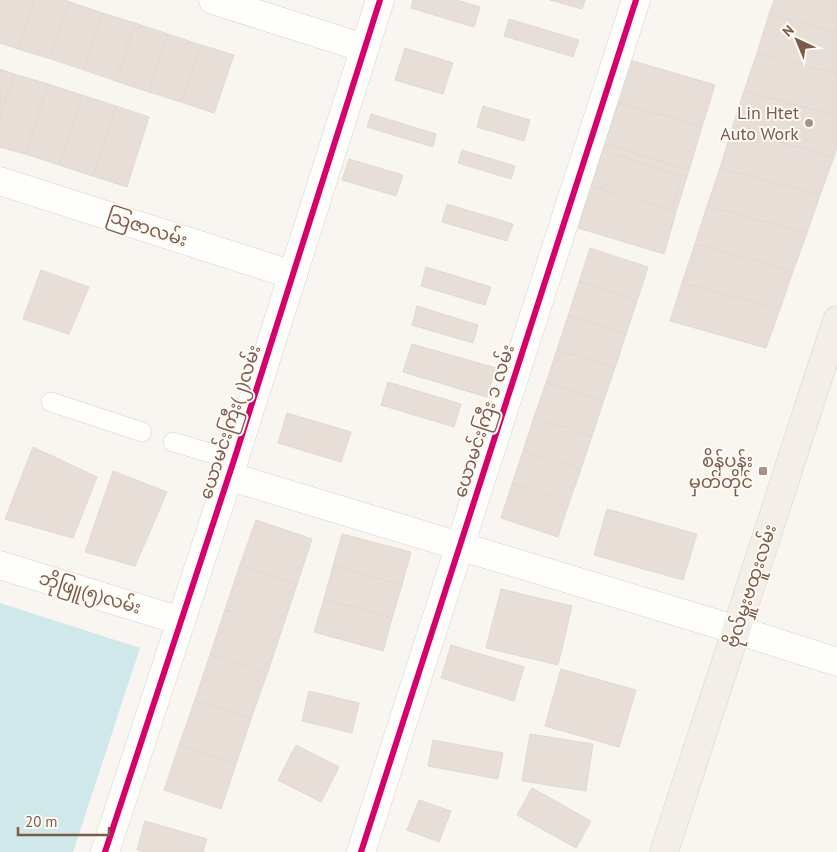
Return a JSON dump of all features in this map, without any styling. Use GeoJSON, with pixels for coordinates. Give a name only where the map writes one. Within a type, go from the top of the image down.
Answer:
{"type":"FeatureCollection","features":[{"type":"Feature","properties":{"kind":"main road","name":"ဗိုလ်မှူးဗထူးလမ်း"},"geometry":{"type":"LineString","coordinates":[[665,852],[837,320]]}},
{"type":"Feature","properties":{"kind":"street"},"geometry":{"type":"LineString","coordinates":[[213,0],[364,48]]}},
{"type":"Feature","properties":{"kind":"street","name":"ယောမင်းကြီး(၂)လမ်း"},"geometry":{"type":"LineString","coordinates":[[105,852],[231,468],[380,0]]}},
{"type":"Feature","properties":{"kind":"street","name":"ယောမင်းကြီး ၁ လမ်း"},"geometry":{"type":"LineString","coordinates":[[361,852],[636,0]]}},
{"type":"Feature","properties":{"kind":"street","name":"သြဇာလမ်း"},"geometry":{"type":"LineString","coordinates":[[0,181],[293,275]]}},
{"type":"Feature","properties":{"kind":"street"},"geometry":{"type":"LineString","coordinates":[[231,468],[460,546],[837,662]]}},
{"type":"Feature","properties":{"kind":"street","name":"ဘိုဖြူ(၅)လမ်း"},"geometry":{"type":"LineString","coordinates":[[0,565],[181,621]]}},
{"type":"Feature","properties":{"kind":"lane"},"geometry":{"type":"LineString","coordinates":[[51,402],[142,432]]}},
{"type":"Feature","properties":{"kind":"lane"},"geometry":{"type":"LineString","coordinates":[[173,442],[231,468]]}},
{"type":"Feature","properties":{"kind":"water"},"geometry":{"type":"Polygon","coordinates":[[[0,603],[140,648],[73,852],[0,852],[0,603]]]}},
{"type":"Feature","properties":{"kind":"building"},"geometry":{"type":"Polygon","coordinates":[[[0,0],[34,0],[18,49],[0,43],[0,0]]]}},
{"type":"Feature","properties":{"kind":"building"},"geometry":{"type":"Polygon","coordinates":[[[34,0],[64,0],[70,2],[51,59],[18,49],[34,0]]]}},
{"type":"Feature","properties":{"kind":"building"},"geometry":{"type":"Polygon","coordinates":[[[413,0],[457,0],[480,7],[474,27],[411,8],[413,0]]]}},
{"type":"Feature","properties":{"kind":"building"},"geometry":{"type":"Polygon","coordinates":[[[550,0],[585,0],[582,9],[550,0]]]}},
{"type":"Feature","properties":{"kind":"building"},"geometry":{"type":"Polygon","coordinates":[[[774,0],[837,0],[837,32],[769,14],[774,0]]]}},
{"type":"Feature","properties":{"kind":"building"},"geometry":{"type":"Polygon","coordinates":[[[70,2],[102,13],[84,70],[51,59],[70,2]]]}},
{"type":"Feature","properties":{"kind":"building"},"geometry":{"type":"Polygon","coordinates":[[[102,13],[135,23],[116,81],[84,70],[102,13]]]}},
{"type":"Feature","properties":{"kind":"building"},"geometry":{"type":"Polygon","coordinates":[[[769,14],[837,32],[837,74],[757,53],[769,14]]]}},
{"type":"Feature","properties":{"kind":"building"},"geometry":{"type":"Polygon","coordinates":[[[509,19],[579,40],[573,57],[504,36],[509,19]]]}},
{"type":"Feature","properties":{"kind":"building"},"geometry":{"type":"Polygon","coordinates":[[[135,23],[168,34],[149,92],[116,81],[135,23]]]}},
{"type":"Feature","properties":{"kind":"building"},"geometry":{"type":"Polygon","coordinates":[[[168,34],[201,45],[181,102],[149,92],[168,34]]]}},
{"type":"Feature","properties":{"kind":"building"},"geometry":{"type":"Polygon","coordinates":[[[201,45],[234,55],[214,113],[181,102],[201,45]]]}},
{"type":"Feature","properties":{"kind":"building"},"geometry":{"type":"Polygon","coordinates":[[[405,48],[453,63],[443,94],[395,80],[405,48]]]}},
{"type":"Feature","properties":{"kind":"building"},"geometry":{"type":"Polygon","coordinates":[[[757,53],[837,74],[837,116],[744,91],[757,53]]]}},
{"type":"Feature","properties":{"kind":"building"},"geometry":{"type":"Polygon","coordinates":[[[630,60],[715,85],[702,127],[617,102],[630,60]]]}},
{"type":"Feature","properties":{"kind":"building"},"geometry":{"type":"Polygon","coordinates":[[[0,69],[14,74],[0,117],[0,69]]]}},
{"type":"Feature","properties":{"kind":"building"},"geometry":{"type":"Polygon","coordinates":[[[14,74],[48,84],[25,154],[0,147],[0,117],[14,74]]]}},
{"type":"Feature","properties":{"kind":"building"},"geometry":{"type":"Polygon","coordinates":[[[48,84],[82,95],[59,165],[25,154],[48,84]]]}},
{"type":"Feature","properties":{"kind":"building"},"geometry":{"type":"Polygon","coordinates":[[[744,91],[837,116],[837,147],[834,157],[732,129],[744,91]]]}},
{"type":"Feature","properties":{"kind":"building"},"geometry":{"type":"Polygon","coordinates":[[[82,95],[116,106],[93,176],[59,165],[82,95]]]}},
{"type":"Feature","properties":{"kind":"building"},"geometry":{"type":"Polygon","coordinates":[[[617,102],[702,127],[689,170],[604,144],[617,102]]]}},
{"type":"Feature","properties":{"kind":"building"},"geometry":{"type":"Polygon","coordinates":[[[116,106],[149,117],[127,187],[93,176],[116,106]]]}},
{"type":"Feature","properties":{"kind":"building"},"geometry":{"type":"Polygon","coordinates":[[[483,106],[530,120],[524,141],[477,127],[483,106]]]}},
{"type":"Feature","properties":{"kind":"building"},"geometry":{"type":"Polygon","coordinates":[[[371,114],[436,134],[433,147],[367,127],[371,114]]]}},
{"type":"Feature","properties":{"kind":"building"},"geometry":{"type":"Polygon","coordinates":[[[732,129],[834,157],[820,195],[720,168],[732,129]]]}},
{"type":"Feature","properties":{"kind":"building"},"geometry":{"type":"Polygon","coordinates":[[[604,144],[689,170],[676,212],[591,186],[604,144]]]}},
{"type":"Feature","properties":{"kind":"building"},"geometry":{"type":"Polygon","coordinates":[[[462,150],[515,166],[511,179],[458,163],[462,150]]]}},
{"type":"Feature","properties":{"kind":"building"},"geometry":{"type":"Polygon","coordinates":[[[614,154],[682,176],[667,221],[599,199],[614,154]]]}},
{"type":"Feature","properties":{"kind":"building"},"geometry":{"type":"Polygon","coordinates":[[[349,159],[403,175],[396,196],[342,180],[349,159]]]}},
{"type":"Feature","properties":{"kind":"building"},"geometry":{"type":"Polygon","coordinates":[[[720,168],[820,195],[807,233],[707,206],[720,168]]]}},
{"type":"Feature","properties":{"kind":"building"},"geometry":{"type":"Polygon","coordinates":[[[591,186],[676,212],[664,254],[578,228],[591,186]]]}},
{"type":"Feature","properties":{"kind":"building"},"geometry":{"type":"Polygon","coordinates":[[[447,204],[513,224],[507,241],[442,222],[447,204]]]}},
{"type":"Feature","properties":{"kind":"building"},"geometry":{"type":"Polygon","coordinates":[[[707,206],[807,233],[793,271],[695,244],[707,206]]]}},
{"type":"Feature","properties":{"kind":"building"},"geometry":{"type":"Polygon","coordinates":[[[695,244],[793,271],[780,309],[682,283],[695,244]]]}},
{"type":"Feature","properties":{"kind":"building"},"geometry":{"type":"Polygon","coordinates":[[[590,248],[648,267],[637,301],[579,282],[590,248]]]}},
{"type":"Feature","properties":{"kind":"building"},"geometry":{"type":"Polygon","coordinates":[[[426,267],[491,287],[485,305],[421,286],[426,267]]]}},
{"type":"Feature","properties":{"kind":"building"},"geometry":{"type":"Polygon","coordinates":[[[41,270],[89,287],[69,334],[23,319],[41,270]]]}},
{"type":"Feature","properties":{"kind":"building"},"geometry":{"type":"Polygon","coordinates":[[[579,282],[637,301],[626,334],[568,316],[579,282]]]}},
{"type":"Feature","properties":{"kind":"building"},"geometry":{"type":"Polygon","coordinates":[[[682,283],[780,309],[766,348],[670,321],[682,283]]]}},
{"type":"Feature","properties":{"kind":"building"},"geometry":{"type":"Polygon","coordinates":[[[417,306],[478,325],[473,343],[412,325],[417,306]]]}},
{"type":"Feature","properties":{"kind":"building"},"geometry":{"type":"Polygon","coordinates":[[[568,316],[626,334],[615,368],[557,350],[568,316]]]}},
{"type":"Feature","properties":{"kind":"building"},"geometry":{"type":"Polygon","coordinates":[[[412,344],[496,368],[487,397],[403,372],[412,344]]]}},
{"type":"Feature","properties":{"kind":"building"},"geometry":{"type":"Polygon","coordinates":[[[557,350],[615,368],[603,402],[546,383],[557,350]]]}},
{"type":"Feature","properties":{"kind":"building"},"geometry":{"type":"Polygon","coordinates":[[[388,382],[461,404],[454,427],[381,405],[388,382]]]}},
{"type":"Feature","properties":{"kind":"building"},"geometry":{"type":"Polygon","coordinates":[[[546,383],[603,402],[592,436],[534,417],[546,383]]]}},
{"type":"Feature","properties":{"kind":"building"},"geometry":{"type":"Polygon","coordinates":[[[287,413],[351,432],[341,462],[278,443],[287,413]]]}},
{"type":"Feature","properties":{"kind":"building"},"geometry":{"type":"Polygon","coordinates":[[[534,417],[592,436],[581,469],[523,451],[534,417]]]}},
{"type":"Feature","properties":{"kind":"building"},"geometry":{"type":"Polygon","coordinates":[[[33,447],[97,477],[73,538],[5,519],[33,447]]]}},
{"type":"Feature","properties":{"kind":"building"},"geometry":{"type":"Polygon","coordinates":[[[523,451],[581,469],[569,503],[512,484],[523,451]]]}},
{"type":"Feature","properties":{"kind":"building"},"geometry":{"type":"Polygon","coordinates":[[[113,471],[167,492],[135,566],[85,552],[113,471]]]}},
{"type":"Feature","properties":{"kind":"building"},"geometry":{"type":"Polygon","coordinates":[[[512,484],[569,503],[558,537],[501,518],[512,484]]]}},
{"type":"Feature","properties":{"kind":"building"},"geometry":{"type":"Polygon","coordinates":[[[607,509],[697,534],[683,580],[594,555],[607,509]]]}},
{"type":"Feature","properties":{"kind":"building"},"geometry":{"type":"Polygon","coordinates":[[[256,520],[312,539],[297,584],[240,565],[256,520]]]}},
{"type":"Feature","properties":{"kind":"building"},"geometry":{"type":"Polygon","coordinates":[[[342,534],[411,552],[402,585],[333,566],[342,534]]]}},
{"type":"Feature","properties":{"kind":"building"},"geometry":{"type":"Polygon","coordinates":[[[240,565],[297,584],[282,629],[225,610],[240,565]]]}},
{"type":"Feature","properties":{"kind":"building"},"geometry":{"type":"Polygon","coordinates":[[[333,566],[402,585],[392,618],[324,599],[333,566]]]}},
{"type":"Feature","properties":{"kind":"building"},"geometry":{"type":"Polygon","coordinates":[[[501,589],[572,606],[558,665],[486,648],[501,589]]]}},
{"type":"Feature","properties":{"kind":"building"},"geometry":{"type":"Polygon","coordinates":[[[324,599],[392,618],[383,651],[314,632],[324,599]]]}},
{"type":"Feature","properties":{"kind":"building"},"geometry":{"type":"Polygon","coordinates":[[[225,610],[282,629],[267,674],[210,655],[225,610]]]}},
{"type":"Feature","properties":{"kind":"building"},"geometry":{"type":"Polygon","coordinates":[[[451,645],[524,667],[514,701],[441,678],[451,645]]]}},
{"type":"Feature","properties":{"kind":"building"},"geometry":{"type":"Polygon","coordinates":[[[210,655],[267,674],[251,719],[195,700],[210,655]]]}},
{"type":"Feature","properties":{"kind":"building"},"geometry":{"type":"Polygon","coordinates":[[[561,669],[636,690],[619,747],[545,726],[561,669]]]}},
{"type":"Feature","properties":{"kind":"building"},"geometry":{"type":"Polygon","coordinates":[[[309,691],[359,703],[352,733],[302,721],[309,691]]]}},
{"type":"Feature","properties":{"kind":"building"},"geometry":{"type":"Polygon","coordinates":[[[195,700],[251,719],[236,764],[179,745],[195,700]]]}},
{"type":"Feature","properties":{"kind":"building"},"geometry":{"type":"Polygon","coordinates":[[[530,734],[593,744],[586,791],[522,781],[530,734]]]}},
{"type":"Feature","properties":{"kind":"building"},"geometry":{"type":"Polygon","coordinates":[[[433,740],[503,753],[498,779],[428,766],[433,740]]]}},
{"type":"Feature","properties":{"kind":"building"},"geometry":{"type":"Polygon","coordinates":[[[179,745],[236,764],[221,809],[164,790],[179,745]]]}},
{"type":"Feature","properties":{"kind":"building"},"geometry":{"type":"Polygon","coordinates":[[[296,745],[339,767],[321,802],[278,780],[296,745]]]}},
{"type":"Feature","properties":{"kind":"building"},"geometry":{"type":"Polygon","coordinates":[[[532,788],[591,821],[576,848],[517,815],[532,788]]]}},
{"type":"Feature","properties":{"kind":"building"},"geometry":{"type":"Polygon","coordinates":[[[419,800],[451,811],[439,842],[407,830],[419,800]]]}},
{"type":"Feature","properties":{"kind":"building"},"geometry":{"type":"Polygon","coordinates":[[[145,821],[207,839],[203,852],[144,852],[137,850],[145,821]]]}},
{"type":"Feature","properties":{"kind":"cycle path"},"geometry":{"type":"LineString","coordinates":[[105,852],[234,460],[380,0]]}},
{"type":"Feature","properties":{"kind":"cycle path"},"geometry":{"type":"LineString","coordinates":[[361,852],[636,0]]}},
{"type":"Feature","properties":{"kind":"place","name":"Lin Htet Auto Work"},"geometry":{"type":"Point","coordinates":[809,123]}},
{"type":"Feature","properties":{"kind":"place","name":"စိန်ပန်း မှတ်တိုင်"},"geometry":{"type":"Point","coordinates":[763,471]}}]}
